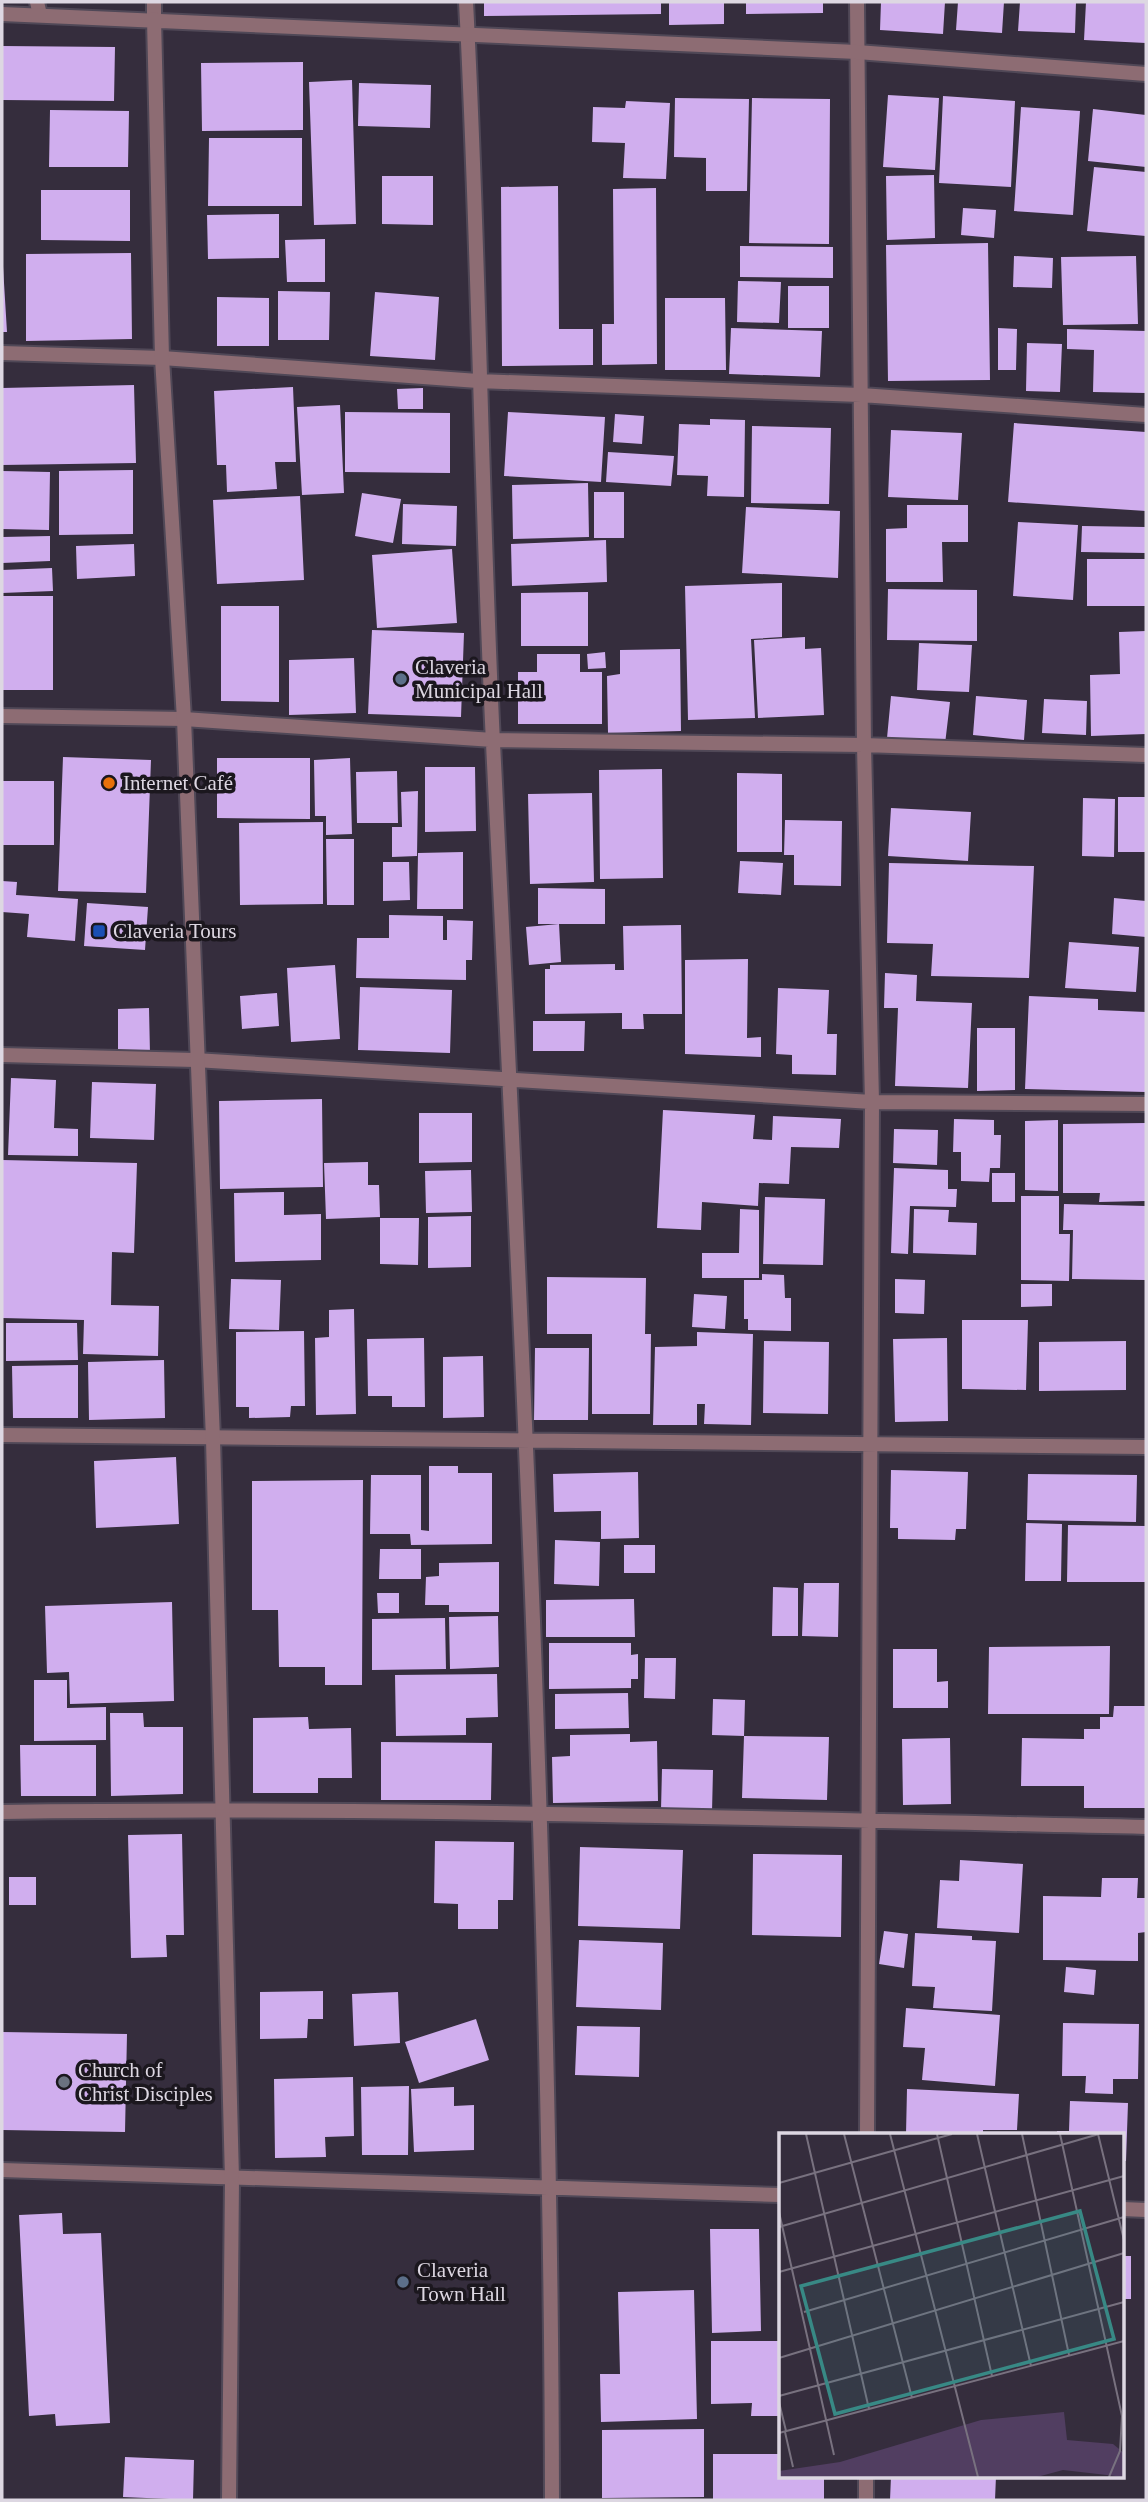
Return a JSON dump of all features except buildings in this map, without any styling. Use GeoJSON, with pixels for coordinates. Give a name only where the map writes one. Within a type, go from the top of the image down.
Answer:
{"type":"FeatureCollection","features":[{"type":"Feature","properties":{"kind":"street"},"geometry":{"type":"LineString","coordinates":[[154,2],[162,358],[184,719],[195,1060],[213,1439],[232,2179],[229,2500]]}},
{"type":"Feature","properties":{"kind":"street"},"geometry":{"type":"LineString","coordinates":[[466,2],[478,381],[493,740],[512,1079],[540,1812],[552,2187],[552,2500]]}},
{"type":"Feature","properties":{"kind":"street"},"geometry":{"type":"LineString","coordinates":[[857,2],[864,745],[872,1102],[867,2133]]}},
{"type":"Feature","properties":{"kind":"street"},"geometry":{"type":"LineString","coordinates":[[2,14],[38,8],[155,19],[468,37],[857,52],[1146,74]]}},
{"type":"Feature","properties":{"kind":"street"},"geometry":{"type":"LineString","coordinates":[[2,353],[162,358],[478,381],[861,395],[1146,415]]}},
{"type":"Feature","properties":{"kind":"street"},"geometry":{"type":"LineString","coordinates":[[2,716],[184,719],[493,740],[864,745],[1146,755]]}},
{"type":"Feature","properties":{"kind":"street"},"geometry":{"type":"LineString","coordinates":[[2,1055],[195,1060],[872,1102],[1146,1104]]}},
{"type":"Feature","properties":{"kind":"street"},"geometry":{"type":"LineString","coordinates":[[2,1435],[1146,1447]]}},
{"type":"Feature","properties":{"kind":"street"},"geometry":{"type":"LineString","coordinates":[[2,1812],[222,1809],[540,1812],[1146,1827]]}},
{"type":"Feature","properties":{"kind":"street"},"geometry":{"type":"LineString","coordinates":[[2,2170],[779,2195]]}},
{"type":"Feature","properties":{"kind":"street"},"geometry":{"type":"LineString","coordinates":[[1124,2209],[1146,2210]]}},
{"type":"Feature","properties":{"kind":"street"},"geometry":{"type":"LineString","coordinates":[[866,2478],[866,2500]]}},
{"type":"Feature","properties":{"kind":"place","name":"Claveria Municipal Hall"},"geometry":{"type":"Point","coordinates":[401,679]}},
{"type":"Feature","properties":{"kind":"place","name":"Internet Café"},"geometry":{"type":"Point","coordinates":[109,783]}},
{"type":"Feature","properties":{"kind":"place","name":"Claveria Tours"},"geometry":{"type":"Point","coordinates":[99,931]}},
{"type":"Feature","properties":{"kind":"place","name":"Church of Christ Disciples"},"geometry":{"type":"Point","coordinates":[64,2082]}},
{"type":"Feature","properties":{"kind":"place","name":"Claveria Town Hall"},"geometry":{"type":"Point","coordinates":[403,2282]}}]}
